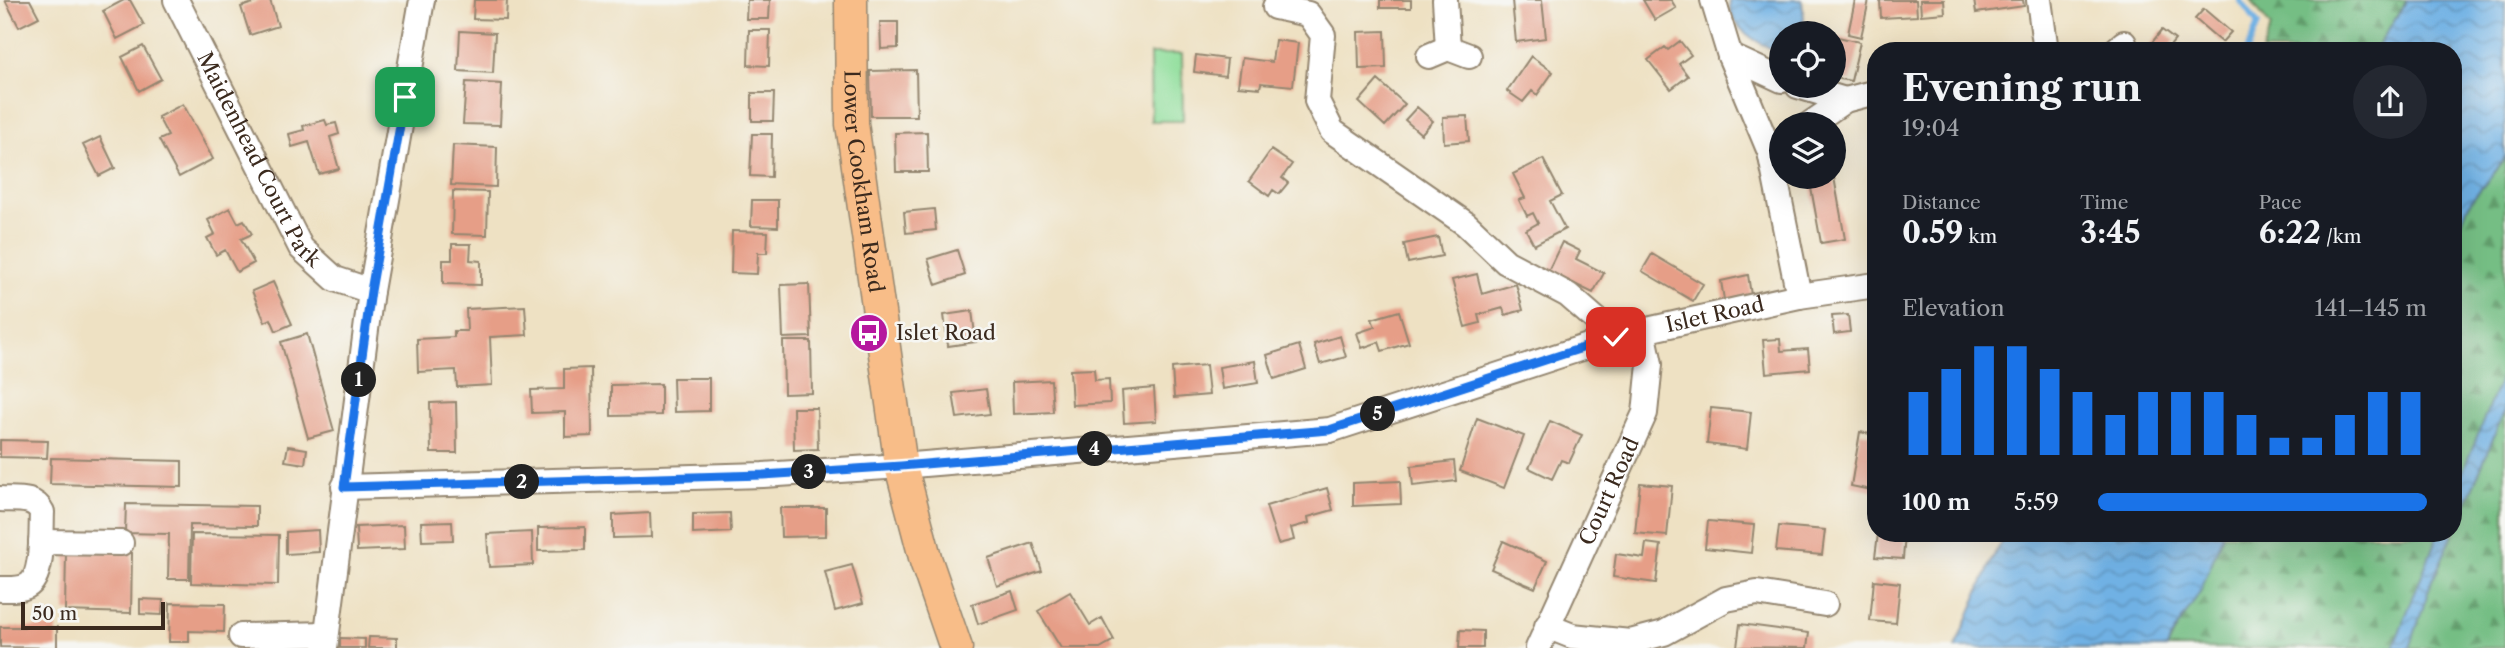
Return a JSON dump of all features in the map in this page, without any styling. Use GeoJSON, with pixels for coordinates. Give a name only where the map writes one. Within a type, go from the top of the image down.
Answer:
{"type":"FeatureCollection","features":[{"type":"Feature","properties":{"kind":"main road","name":"Lower Cookham Road"},"geometry":{"type":"LineString","coordinates":[[851,0],[852,124],[901,466],[926,561],[956,648]]}},
{"type":"Feature","properties":{"kind":"street","name":"Maidenhead Court Park"},"geometry":{"type":"LineString","coordinates":[[176,0],[301,248],[335,279],[371,291]]}},
{"type":"Feature","properties":{"kind":"street"},"geometry":{"type":"LineString","coordinates":[[241,636],[325,641],[371,291],[422,0]]}},
{"type":"Feature","properties":{"kind":"street"},"geometry":{"type":"LineString","coordinates":[[1445,0],[1449,53]]}},
{"type":"Feature","properties":{"kind":"street"},"geometry":{"type":"LineString","coordinates":[[1713,0],[1730,55],[1769,134]]}},
{"type":"Feature","properties":{"kind":"street"},"geometry":{"type":"LineString","coordinates":[[2039,0],[2045,42]]}},
{"type":"Feature","properties":{"kind":"street"},"geometry":{"type":"LineString","coordinates":[[1275,7],[1308,14],[1323,35],[1317,100],[1332,131],[1466,224],[1506,262],[1568,295],[1616,337]]}},
{"type":"Feature","properties":{"kind":"street"},"geometry":{"type":"LineString","coordinates":[[1730,55],[1769,74]]}},
{"type":"Feature","properties":{"kind":"street"},"geometry":{"type":"LineString","coordinates":[[1828,112],[1845,100],[1867,94]]}},
{"type":"Feature","properties":{"kind":"street"},"geometry":{"type":"LineString","coordinates":[[1838,98],[1845,100]]}},
{"type":"Feature","properties":{"kind":"street"},"geometry":{"type":"LineString","coordinates":[[1782,189],[1799,296]]}},
{"type":"Feature","properties":{"kind":"street","name":"Islet Road"},"geometry":{"type":"LineString","coordinates":[[344,487],[763,475],[1329,430],[1616,337],[1799,296],[1867,286]]}},
{"type":"Feature","properties":{"kind":"street","name":"Court Road"},"geometry":{"type":"LineString","coordinates":[[1542,637],[1645,413],[1650,365],[1643,331]]}},
{"type":"Feature","properties":{"kind":"street"},"geometry":{"type":"LineString","coordinates":[[0,499],[30,500],[38,504],[42,512],[37,575],[30,585],[18,589],[0,589]]}},
{"type":"Feature","properties":{"kind":"street"},"geometry":{"type":"LineString","coordinates":[[41,542],[121,542]]}},
{"type":"Feature","properties":{"kind":"street"},"geometry":{"type":"LineString","coordinates":[[1542,637],[1572,636],[1630,642],[1664,634],[1726,599],[1757,593],[1825,604]]}},
{"type":"Feature","properties":{"kind":"green space"},"geometry":{"type":"Polygon","coordinates":[[[2251,0],[2407,0],[2381,42],[2265,42],[2271,27],[2251,0]]]}},
{"type":"Feature","properties":{"kind":"green space"},"geometry":{"type":"Polygon","coordinates":[[[1150,54],[1182,54],[1183,121],[1151,121],[1150,54]]]}},
{"type":"Feature","properties":{"kind":"green space"},"geometry":{"type":"Polygon","coordinates":[[[2505,156],[2505,648],[2167,648],[2219,542],[2462,542],[2462,220],[2470,203],[2498,169],[2505,156]]]}},
{"type":"Feature","properties":{"kind":"water"},"geometry":{"type":"Polygon","coordinates":[[[1730,0],[1802,0],[1804,18],[1803,21],[1769,21],[1769,47],[1746,34],[1730,10],[1730,0]]]}},
{"type":"Feature","properties":{"kind":"water"},"geometry":{"type":"Polygon","coordinates":[[[2407,0],[2505,0],[2505,156],[2498,169],[2470,203],[2462,221],[2462,42],[2381,42],[2407,0]]]}},
{"type":"Feature","properties":{"kind":"water"},"geometry":{"type":"Polygon","coordinates":[[[2505,366],[2505,410],[2462,513],[2462,474],[2505,366]]]}},
{"type":"Feature","properties":{"kind":"water"},"geometry":{"type":"Polygon","coordinates":[[[2003,542],[2220,542],[2201,590],[2167,648],[1955,648],[1995,553],[2003,542]]]}},
{"type":"Feature","properties":{"kind":"water"},"geometry":{"type":"Polygon","coordinates":[[[2435,542],[2450,542],[2429,589],[2410,648],[2393,648],[2435,542]]]}},
{"type":"Feature","properties":{"kind":"building"},"geometry":{"type":"Polygon","coordinates":[[[5,0],[30,0],[39,17],[19,27],[5,0]]]}},
{"type":"Feature","properties":{"kind":"building"},"geometry":{"type":"Polygon","coordinates":[[[124,0],[130,0],[144,25],[117,39],[103,11],[124,0]]]}},
{"type":"Feature","properties":{"kind":"building"},"geometry":{"type":"Polygon","coordinates":[[[270,0],[278,26],[250,35],[241,7],[270,0]]]}},
{"type":"Feature","properties":{"kind":"building"},"geometry":{"type":"Polygon","coordinates":[[[474,0],[507,0],[506,20],[473,19],[474,0]]]}},
{"type":"Feature","properties":{"kind":"building"},"geometry":{"type":"Polygon","coordinates":[[[747,0],[770,0],[769,19],[746,19],[747,0]]]}},
{"type":"Feature","properties":{"kind":"building"},"geometry":{"type":"Polygon","coordinates":[[[1380,0],[1411,0],[1411,8],[1380,8],[1380,0]]]}},
{"type":"Feature","properties":{"kind":"building"},"geometry":{"type":"Polygon","coordinates":[[[1512,0],[1542,0],[1546,38],[1516,42],[1512,0]]]}},
{"type":"Feature","properties":{"kind":"building"},"geometry":{"type":"Polygon","coordinates":[[[1643,0],[1671,0],[1676,8],[1655,20],[1643,0]]]}},
{"type":"Feature","properties":{"kind":"building"},"geometry":{"type":"Polygon","coordinates":[[[1855,0],[1869,0],[1861,37],[1848,34],[1855,0]]]}},
{"type":"Feature","properties":{"kind":"building"},"geometry":{"type":"Polygon","coordinates":[[[1880,0],[1916,0],[1917,16],[1881,18],[1880,0]]]}},
{"type":"Feature","properties":{"kind":"building"},"geometry":{"type":"Polygon","coordinates":[[[1920,0],[1944,0],[1945,13],[1921,15],[1920,0]]]}},
{"type":"Feature","properties":{"kind":"building"},"geometry":{"type":"Polygon","coordinates":[[[1974,0],[2023,0],[2024,6],[1976,13],[1974,0]]]}},
{"type":"Feature","properties":{"kind":"building"},"geometry":{"type":"Polygon","coordinates":[[[2204,9],[2231,32],[2222,42],[2195,19],[2204,9]]]}},
{"type":"Feature","properties":{"kind":"building"},"geometry":{"type":"Polygon","coordinates":[[[880,22],[898,22],[898,48],[881,49],[880,22]]]}},
{"type":"Feature","properties":{"kind":"building"},"geometry":{"type":"Polygon","coordinates":[[[749,30],[770,30],[769,66],[748,65],[749,30]]]}},
{"type":"Feature","properties":{"kind":"building"},"geometry":{"type":"Polygon","coordinates":[[[2162,30],[2175,40],[2173,42],[2152,42],[2162,30]]]}},
{"type":"Feature","properties":{"kind":"building"},"geometry":{"type":"Polygon","coordinates":[[[460,31],[495,33],[493,73],[458,71],[460,31]]]}},
{"type":"Feature","properties":{"kind":"building"},"geometry":{"type":"Polygon","coordinates":[[[1385,31],[1386,68],[1359,69],[1358,32],[1385,31]]]}},
{"type":"Feature","properties":{"kind":"building"},"geometry":{"type":"Polygon","coordinates":[[[1846,39],[1860,42],[1851,81],[1846,80],[1846,39]]]}},
{"type":"Feature","properties":{"kind":"building"},"geometry":{"type":"Polygon","coordinates":[[[1275,40],[1298,43],[1293,86],[1261,83],[1260,88],[1238,86],[1242,58],[1272,62],[1275,40]]]}},
{"type":"Feature","properties":{"kind":"building"},"geometry":{"type":"Polygon","coordinates":[[[1680,41],[1691,55],[1679,64],[1688,76],[1671,89],[1648,60],[1665,47],[1668,50],[1680,41]]]}},
{"type":"Feature","properties":{"kind":"building"},"geometry":{"type":"Polygon","coordinates":[[[143,46],[161,79],[139,91],[122,57],[143,46]]]}},
{"type":"Feature","properties":{"kind":"building"},"geometry":{"type":"Polygon","coordinates":[[[1196,55],[1227,59],[1225,76],[1194,72],[1196,55]]]}},
{"type":"Feature","properties":{"kind":"building"},"geometry":{"type":"Polygon","coordinates":[[[1531,56],[1553,72],[1537,95],[1532,91],[1523,102],[1507,91],[1531,56]]]}},
{"type":"Feature","properties":{"kind":"building"},"geometry":{"type":"Polygon","coordinates":[[[916,70],[917,116],[871,116],[870,71],[916,70]]]}},
{"type":"Feature","properties":{"kind":"building"},"geometry":{"type":"Polygon","coordinates":[[[1378,80],[1405,104],[1385,126],[1359,102],[1378,80]]]}},
{"type":"Feature","properties":{"kind":"building"},"geometry":{"type":"Polygon","coordinates":[[[466,82],[502,84],[500,125],[463,124],[466,82]]]}},
{"type":"Feature","properties":{"kind":"building"},"geometry":{"type":"Polygon","coordinates":[[[752,93],[774,93],[773,121],[752,121],[752,93]]]}},
{"type":"Feature","properties":{"kind":"building"},"geometry":{"type":"Polygon","coordinates":[[[183,104],[213,159],[179,177],[159,140],[168,136],[158,117],[183,104]]]}},
{"type":"Feature","properties":{"kind":"building"},"geometry":{"type":"Polygon","coordinates":[[[1417,107],[1433,121],[1421,134],[1405,120],[1417,107]]]}},
{"type":"Feature","properties":{"kind":"building"},"geometry":{"type":"Polygon","coordinates":[[[1467,116],[1469,141],[1444,143],[1443,117],[1467,116]]]}},
{"type":"Feature","properties":{"kind":"building"},"geometry":{"type":"Polygon","coordinates":[[[325,120],[327,125],[336,123],[339,134],[330,137],[339,169],[319,174],[309,142],[292,147],[289,134],[304,130],[303,126],[325,120]]]}},
{"type":"Feature","properties":{"kind":"building"},"geometry":{"type":"Polygon","coordinates":[[[927,132],[928,172],[896,172],[895,133],[927,132]]]}},
{"type":"Feature","properties":{"kind":"building"},"geometry":{"type":"Polygon","coordinates":[[[752,134],[772,134],[771,177],[750,176],[752,134]]]}},
{"type":"Feature","properties":{"kind":"building"},"geometry":{"type":"Polygon","coordinates":[[[100,137],[115,168],[99,176],[83,145],[100,137]]]}},
{"type":"Feature","properties":{"kind":"building"},"geometry":{"type":"Polygon","coordinates":[[[453,145],[497,147],[496,187],[451,185],[453,145]]]}},
{"type":"Feature","properties":{"kind":"building"},"geometry":{"type":"Polygon","coordinates":[[[1271,150],[1292,164],[1282,178],[1288,183],[1279,194],[1273,190],[1269,196],[1249,181],[1271,150]]]}},
{"type":"Feature","properties":{"kind":"building"},"geometry":{"type":"Polygon","coordinates":[[[1543,159],[1562,195],[1550,201],[1565,229],[1534,245],[1526,230],[1538,223],[1533,213],[1527,216],[1519,200],[1525,198],[1513,174],[1543,159]]]}},
{"type":"Feature","properties":{"kind":"building"},"geometry":{"type":"Polygon","coordinates":[[[1811,189],[1836,189],[1845,239],[1821,243],[1811,189]]]}},
{"type":"Feature","properties":{"kind":"building"},"geometry":{"type":"Polygon","coordinates":[[[453,191],[488,192],[487,235],[452,234],[453,191]]]}},
{"type":"Feature","properties":{"kind":"building"},"geometry":{"type":"Polygon","coordinates":[[[752,200],[778,200],[778,227],[751,226],[752,200]]]}},
{"type":"Feature","properties":{"kind":"building"},"geometry":{"type":"Polygon","coordinates":[[[230,208],[238,223],[244,220],[252,234],[241,239],[254,263],[237,272],[225,250],[216,255],[207,238],[215,234],[208,220],[230,208]]]}},
{"type":"Feature","properties":{"kind":"building"},"geometry":{"type":"Polygon","coordinates":[[[934,209],[936,230],[906,233],[904,212],[934,209]]]}},
{"type":"Feature","properties":{"kind":"building"},"geometry":{"type":"Polygon","coordinates":[[[732,231],[768,232],[767,253],[758,253],[757,274],[731,273],[732,231]]]}},
{"type":"Feature","properties":{"kind":"building"},"geometry":{"type":"Polygon","coordinates":[[[1438,237],[1442,256],[1408,263],[1404,244],[1438,237]]]}},
{"type":"Feature","properties":{"kind":"building"},"geometry":{"type":"Polygon","coordinates":[[[1562,242],[1580,251],[1576,259],[1604,273],[1593,293],[1548,271],[1562,242]]]}},
{"type":"Feature","properties":{"kind":"building"},"geometry":{"type":"Polygon","coordinates":[[[452,244],[471,244],[470,260],[481,261],[481,285],[443,284],[443,260],[452,260],[452,244]]]}},
{"type":"Feature","properties":{"kind":"building"},"geometry":{"type":"Polygon","coordinates":[[[957,250],[965,275],[936,285],[928,259],[957,250]]]}},
{"type":"Feature","properties":{"kind":"building"},"geometry":{"type":"Polygon","coordinates":[[[1652,254],[1703,284],[1693,301],[1642,271],[1652,254]]]}},
{"type":"Feature","properties":{"kind":"building"},"geometry":{"type":"Polygon","coordinates":[[[1477,274],[1482,294],[1516,284],[1523,310],[1505,315],[1503,308],[1478,315],[1480,323],[1465,327],[1452,280],[1477,274]]]}},
{"type":"Feature","properties":{"kind":"building"},"geometry":{"type":"Polygon","coordinates":[[[1748,275],[1751,295],[1724,300],[1721,281],[1748,275]]]}},
{"type":"Feature","properties":{"kind":"building"},"geometry":{"type":"Polygon","coordinates":[[[273,282],[292,324],[276,331],[271,319],[265,322],[252,291],[273,282]]]}},
{"type":"Feature","properties":{"kind":"building"},"geometry":{"type":"Polygon","coordinates":[[[809,284],[811,337],[783,338],[781,285],[809,284]]]}},
{"type":"Feature","properties":{"kind":"building"},"geometry":{"type":"Polygon","coordinates":[[[525,306],[527,335],[490,337],[492,385],[457,387],[456,370],[418,372],[417,339],[454,337],[454,331],[467,331],[466,309],[525,306]]]}},
{"type":"Feature","properties":{"kind":"building"},"geometry":{"type":"Polygon","coordinates":[[[972,311],[976,342],[948,346],[944,315],[972,311]]]}},
{"type":"Feature","properties":{"kind":"building"},"geometry":{"type":"Polygon","coordinates":[[[1399,311],[1409,343],[1382,351],[1379,342],[1362,348],[1357,333],[1375,327],[1372,319],[1399,311]]]}},
{"type":"Feature","properties":{"kind":"building"},"geometry":{"type":"Polygon","coordinates":[[[1848,315],[1850,332],[1834,334],[1832,316],[1848,315]]]}},
{"type":"Feature","properties":{"kind":"building"},"geometry":{"type":"Polygon","coordinates":[[[307,334],[334,431],[308,438],[281,342],[307,334]]]}},
{"type":"Feature","properties":{"kind":"building"},"geometry":{"type":"Polygon","coordinates":[[[1340,336],[1346,357],[1320,364],[1314,344],[1340,336]]]}},
{"type":"Feature","properties":{"kind":"building"},"geometry":{"type":"Polygon","coordinates":[[[1780,339],[1781,351],[1808,349],[1810,369],[1766,373],[1763,340],[1780,339]]]}},
{"type":"Feature","properties":{"kind":"building"},"geometry":{"type":"Polygon","coordinates":[[[783,341],[811,341],[812,393],[784,394],[783,341]]]}},
{"type":"Feature","properties":{"kind":"building"},"geometry":{"type":"Polygon","coordinates":[[[1299,345],[1306,369],[1274,379],[1267,355],[1299,345]]]}},
{"type":"Feature","properties":{"kind":"building"},"geometry":{"type":"Polygon","coordinates":[[[1255,361],[1258,383],[1222,389],[1219,367],[1255,361]]]}},
{"type":"Feature","properties":{"kind":"building"},"geometry":{"type":"Polygon","coordinates":[[[1206,365],[1209,395],[1174,398],[1172,368],[1206,365]]]}},
{"type":"Feature","properties":{"kind":"building"},"geometry":{"type":"Polygon","coordinates":[[[591,368],[592,436],[565,437],[565,412],[532,413],[531,390],[564,389],[564,369],[591,368]]]}},
{"type":"Feature","properties":{"kind":"building"},"geometry":{"type":"Polygon","coordinates":[[[1094,369],[1095,380],[1109,379],[1110,403],[1072,405],[1070,370],[1094,369]]]}},
{"type":"Feature","properties":{"kind":"building"},"geometry":{"type":"Polygon","coordinates":[[[673,378],[709,378],[709,411],[674,412],[673,378]]]}},
{"type":"Feature","properties":{"kind":"building"},"geometry":{"type":"Polygon","coordinates":[[[1051,380],[1053,412],[1013,414],[1012,382],[1051,380]]]}},
{"type":"Feature","properties":{"kind":"building"},"geometry":{"type":"Polygon","coordinates":[[[661,384],[661,415],[611,416],[611,385],[661,384]]]}},
{"type":"Feature","properties":{"kind":"building"},"geometry":{"type":"Polygon","coordinates":[[[1154,388],[1156,421],[1124,423],[1122,391],[1154,388]]]}},
{"type":"Feature","properties":{"kind":"building"},"geometry":{"type":"Polygon","coordinates":[[[986,389],[990,414],[957,418],[953,393],[986,389]]]}},
{"type":"Feature","properties":{"kind":"building"},"geometry":{"type":"Polygon","coordinates":[[[456,402],[457,453],[431,453],[430,403],[456,402]]]}},
{"type":"Feature","properties":{"kind":"building"},"geometry":{"type":"Polygon","coordinates":[[[793,408],[817,408],[818,449],[794,450],[793,408]]]}},
{"type":"Feature","properties":{"kind":"building"},"geometry":{"type":"Polygon","coordinates":[[[1711,408],[1751,412],[1747,449],[1707,444],[1711,408]]]}},
{"type":"Feature","properties":{"kind":"building"},"geometry":{"type":"Polygon","coordinates":[[[1477,418],[1524,436],[1504,488],[1460,471],[1477,418]]]}},
{"type":"Feature","properties":{"kind":"building"},"geometry":{"type":"Polygon","coordinates":[[[1550,421],[1582,435],[1569,463],[1561,460],[1552,479],[1529,468],[1550,421]]]}},
{"type":"Feature","properties":{"kind":"building"},"geometry":{"type":"Polygon","coordinates":[[[1860,432],[1867,433],[1867,489],[1851,486],[1860,432]]]}},
{"type":"Feature","properties":{"kind":"building"},"geometry":{"type":"Polygon","coordinates":[[[0,440],[48,441],[47,458],[0,457],[0,440]]]}},
{"type":"Feature","properties":{"kind":"building"},"geometry":{"type":"Polygon","coordinates":[[[288,446],[307,449],[305,464],[285,461],[288,446]]]}},
{"type":"Feature","properties":{"kind":"building"},"geometry":{"type":"Polygon","coordinates":[[[51,458],[182,461],[182,487],[50,484],[51,458]]]}},
{"type":"Feature","properties":{"kind":"building"},"geometry":{"type":"Polygon","coordinates":[[[1454,461],[1456,481],[1413,486],[1411,466],[1454,461]]]}},
{"type":"Feature","properties":{"kind":"building"},"geometry":{"type":"Polygon","coordinates":[[[1400,481],[1401,504],[1353,506],[1353,483],[1400,481]]]}},
{"type":"Feature","properties":{"kind":"building"},"geometry":{"type":"Polygon","coordinates":[[[1640,483],[1672,486],[1667,536],[1635,533],[1640,483]]]}},
{"type":"Feature","properties":{"kind":"building"},"geometry":{"type":"Polygon","coordinates":[[[1327,488],[1333,510],[1308,517],[1309,523],[1291,528],[1294,540],[1278,544],[1266,506],[1327,488]]]}},
{"type":"Feature","properties":{"kind":"building"},"geometry":{"type":"Polygon","coordinates":[[[126,504],[257,506],[257,526],[190,525],[189,579],[168,579],[169,534],[125,533],[126,504]]]}},
{"type":"Feature","properties":{"kind":"building"},"geometry":{"type":"Polygon","coordinates":[[[780,508],[826,508],[826,536],[781,537],[780,508]]]}},
{"type":"Feature","properties":{"kind":"building"},"geometry":{"type":"Polygon","coordinates":[[[650,513],[651,537],[613,538],[613,515],[650,513]]]}},
{"type":"Feature","properties":{"kind":"building"},"geometry":{"type":"Polygon","coordinates":[[[730,513],[731,532],[693,534],[693,514],[730,513]]]}},
{"type":"Feature","properties":{"kind":"building"},"geometry":{"type":"Polygon","coordinates":[[[452,521],[453,540],[422,541],[421,522],[452,521]]]}},
{"type":"Feature","properties":{"kind":"building"},"geometry":{"type":"Polygon","coordinates":[[[1708,521],[1754,525],[1751,553],[1705,548],[1708,521]]]}},
{"type":"Feature","properties":{"kind":"building"},"geometry":{"type":"Polygon","coordinates":[[[404,525],[405,549],[357,551],[356,527],[404,525]]]}},
{"type":"Feature","properties":{"kind":"building"},"geometry":{"type":"Polygon","coordinates":[[[1779,526],[1825,530],[1822,555],[1776,551],[1779,526]]]}},
{"type":"Feature","properties":{"kind":"building"},"geometry":{"type":"Polygon","coordinates":[[[585,527],[585,550],[538,551],[538,528],[585,527]]]}},
{"type":"Feature","properties":{"kind":"building"},"geometry":{"type":"Polygon","coordinates":[[[318,530],[319,552],[286,554],[286,532],[318,530]]]}},
{"type":"Feature","properties":{"kind":"building"},"geometry":{"type":"Polygon","coordinates":[[[532,532],[533,565],[489,567],[487,534],[532,532]]]}},
{"type":"Feature","properties":{"kind":"building"},"geometry":{"type":"Polygon","coordinates":[[[192,534],[279,535],[278,585],[191,583],[192,534]]]}},
{"type":"Feature","properties":{"kind":"building"},"geometry":{"type":"Polygon","coordinates":[[[1503,541],[1547,561],[1535,588],[1491,569],[1503,541]]]}},
{"type":"Feature","properties":{"kind":"building"},"geometry":{"type":"Polygon","coordinates":[[[1877,542],[1904,542],[1903,559],[1875,557],[1877,542]]]}},
{"type":"Feature","properties":{"kind":"building"},"geometry":{"type":"Polygon","coordinates":[[[1033,543],[1042,571],[997,586],[988,558],[1033,543]]]}},
{"type":"Feature","properties":{"kind":"building"},"geometry":{"type":"Polygon","coordinates":[[[1646,543],[1661,545],[1656,583],[1613,577],[1616,554],[1644,558],[1646,543]]]}},
{"type":"Feature","properties":{"kind":"building"},"geometry":{"type":"Polygon","coordinates":[[[66,551],[132,553],[131,613],[65,611],[66,551]]]}},
{"type":"Feature","properties":{"kind":"building"},"geometry":{"type":"Polygon","coordinates":[[[852,565],[863,603],[835,611],[825,572],[852,565]]]}},
{"type":"Feature","properties":{"kind":"building"},"geometry":{"type":"Polygon","coordinates":[[[1874,580],[1900,583],[1896,623],[1870,621],[1874,580]]]}},
{"type":"Feature","properties":{"kind":"building"},"geometry":{"type":"Polygon","coordinates":[[[1012,591],[1018,610],[978,624],[972,604],[1012,591]]]}},
{"type":"Feature","properties":{"kind":"building"},"geometry":{"type":"Polygon","coordinates":[[[1070,592],[1090,625],[1102,618],[1114,640],[1100,648],[1061,648],[1038,611],[1070,592]]]}},
{"type":"Feature","properties":{"kind":"building"},"geometry":{"type":"Polygon","coordinates":[[[140,599],[163,600],[162,615],[140,614],[140,599]]]}},
{"type":"Feature","properties":{"kind":"building"},"geometry":{"type":"Polygon","coordinates":[[[170,603],[225,604],[224,632],[189,631],[189,642],[169,642],[170,603]]]}},
{"type":"Feature","properties":{"kind":"building"},"geometry":{"type":"Polygon","coordinates":[[[1740,624],[1809,633],[1807,648],[1737,647],[1740,624]]]}},
{"type":"Feature","properties":{"kind":"building"},"geometry":{"type":"Polygon","coordinates":[[[0,627],[57,627],[57,648],[0,647],[0,627]]]}},
{"type":"Feature","properties":{"kind":"building"},"geometry":{"type":"Polygon","coordinates":[[[1460,630],[1483,631],[1483,648],[1459,648],[1460,630]]]}},
{"type":"Feature","properties":{"kind":"building"},"geometry":{"type":"Polygon","coordinates":[[[369,637],[397,638],[397,648],[368,648],[369,637]]]}},
{"type":"Feature","properties":{"kind":"building"},"geometry":{"type":"Polygon","coordinates":[[[340,638],[365,639],[365,648],[340,648],[340,638]]]}},
{"type":"Feature","properties":{"kind":"waterway"},"geometry":{"type":"LineString","coordinates":[[2240,0],[2258,24],[2251,42]]}},
{"type":"Feature","properties":{"kind":"place","name":"Islet Road"},"geometry":{"type":"Point","coordinates":[869,333]}},
{"type":"Feature","properties":{"kind":"route"},"geometry":{"type":"LineString","coordinates":[[405,97],[371,291],[344,487],[763,475],[1329,430],[1616,337]]}}]}
